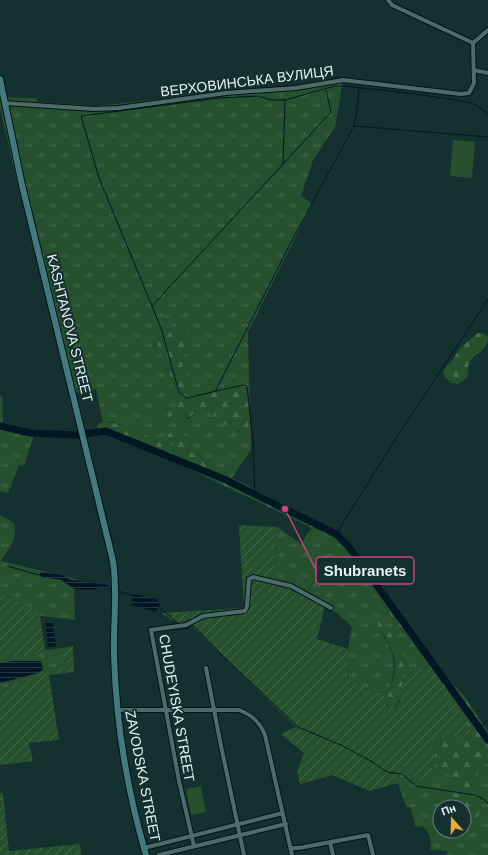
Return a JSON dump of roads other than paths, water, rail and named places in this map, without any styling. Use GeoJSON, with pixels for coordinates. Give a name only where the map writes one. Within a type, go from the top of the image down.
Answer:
{"type":"FeatureCollection","features":[{"type":"Feature","properties":{"kind":"main road","name":"KASHTANOVA STREET"},"geometry":{"type":"LineString","coordinates":[[0,79],[23,189],[83,431],[113,561],[116,584]]}},
{"type":"Feature","properties":{"kind":"main road","name":"ZAVODSKA STREET"},"geometry":{"type":"LineString","coordinates":[[116,584],[114,653],[122,748],[146,855]]}},
{"type":"Feature","properties":{"kind":"street"},"geometry":{"type":"LineString","coordinates":[[388,0],[392,5],[473,43]]}},
{"type":"Feature","properties":{"kind":"street"},"geometry":{"type":"LineString","coordinates":[[488,30],[473,43],[472,58],[474,70],[488,72]]}},
{"type":"Feature","properties":{"kind":"street","name":"ВЕРХОВИНСЬКА ВУЛИЦЯ"},"geometry":{"type":"LineString","coordinates":[[4,103],[94,109],[119,108],[226,93],[296,88],[343,80],[461,94],[469,93],[472,88],[474,70]]}},
{"type":"Feature","properties":{"kind":"street","name":"CHUDEYISKA STREET"},"geometry":{"type":"LineString","coordinates":[[194,846],[151,631],[186,625],[203,616],[245,611],[247,606],[249,579],[261,578],[291,586],[331,608]]}},
{"type":"Feature","properties":{"kind":"street"},"geometry":{"type":"LineString","coordinates":[[206,668],[213,709],[244,855]]}},
{"type":"Feature","properties":{"kind":"street"},"geometry":{"type":"LineString","coordinates":[[118,710],[166,711],[213,709],[239,710],[247,713],[261,725],[286,824],[292,855]]}},
{"type":"Feature","properties":{"kind":"street"},"geometry":{"type":"LineString","coordinates":[[144,848],[283,813]]}},
{"type":"Feature","properties":{"kind":"street"},"geometry":{"type":"LineString","coordinates":[[159,855],[286,824]]}},
{"type":"Feature","properties":{"kind":"street"},"geometry":{"type":"LineString","coordinates":[[291,848],[330,843],[368,835],[373,855]]}},
{"type":"Feature","properties":{"kind":"street"},"geometry":{"type":"LineString","coordinates":[[330,843],[333,855]]}},
{"type":"Feature","properties":{"kind":"water"},"geometry":{"type":"Polygon","coordinates":[[[41,572],[62,575],[71,580],[108,585],[110,589],[74,589],[61,580],[42,577],[39,575],[41,572]]]}},
{"type":"Feature","properties":{"kind":"water"},"geometry":{"type":"Polygon","coordinates":[[[133,594],[157,599],[160,604],[156,612],[131,605],[133,594]]]}},
{"type":"Feature","properties":{"kind":"water"},"geometry":{"type":"Polygon","coordinates":[[[45,623],[53,623],[56,646],[48,647],[45,623]]]}},
{"type":"Feature","properties":{"kind":"water"},"geometry":{"type":"Polygon","coordinates":[[[13,661],[41,661],[43,669],[38,673],[0,683],[0,663],[13,661]]]}},
{"type":"Feature","properties":{"kind":"waterway"},"geometry":{"type":"LineString","coordinates":[[283,164],[285,100],[335,86],[409,93],[462,101],[474,104],[488,114]]}},
{"type":"Feature","properties":{"kind":"waterway"},"geometry":{"type":"LineString","coordinates":[[216,390],[290,244],[354,126],[359,87]]}},
{"type":"Feature","properties":{"kind":"waterway"},"geometry":{"type":"LineString","coordinates":[[152,306],[331,112],[326,90]]}},
{"type":"Feature","properties":{"kind":"waterway"},"geometry":{"type":"LineString","coordinates":[[255,495],[253,441],[247,386],[243,385],[186,398],[179,392],[161,328],[99,178],[81,116],[219,98],[259,96],[271,100],[285,100]]}},
{"type":"Feature","properties":{"kind":"waterway"},"geometry":{"type":"LineString","coordinates":[[354,126],[488,137]]}},
{"type":"Feature","properties":{"kind":"waterway"},"geometry":{"type":"LineString","coordinates":[[336,534],[400,432],[488,299]]}},
{"type":"Feature","properties":{"kind":"waterway"},"geometry":{"type":"LineString","coordinates":[[0,426],[30,433],[77,435],[106,431],[224,479],[336,534],[349,547],[488,740]]}},
{"type":"Feature","properties":{"kind":"waterway"},"geometry":{"type":"LineString","coordinates":[[7,566],[39,575]]}},
{"type":"Feature","properties":{"kind":"waterway"},"geometry":{"type":"LineString","coordinates":[[119,591],[133,596]]}},
{"type":"Feature","properties":{"kind":"waterway"},"geometry":{"type":"LineString","coordinates":[[159,607],[180,625]]}},
{"type":"Feature","properties":{"kind":"waterway"},"geometry":{"type":"LineString","coordinates":[[182,627],[185,629],[194,626],[222,655],[298,727],[343,746],[371,761],[387,772],[402,774],[416,786],[475,795],[483,799],[488,804]]}},
{"type":"Feature","properties":{"kind":"waterway"},"geometry":{"type":"LineString","coordinates":[[480,729],[488,719]]}},
{"type":"Feature","properties":{"kind":"place","name":"Shubranets"},"geometry":{"type":"Point","coordinates":[285,509]}}]}
